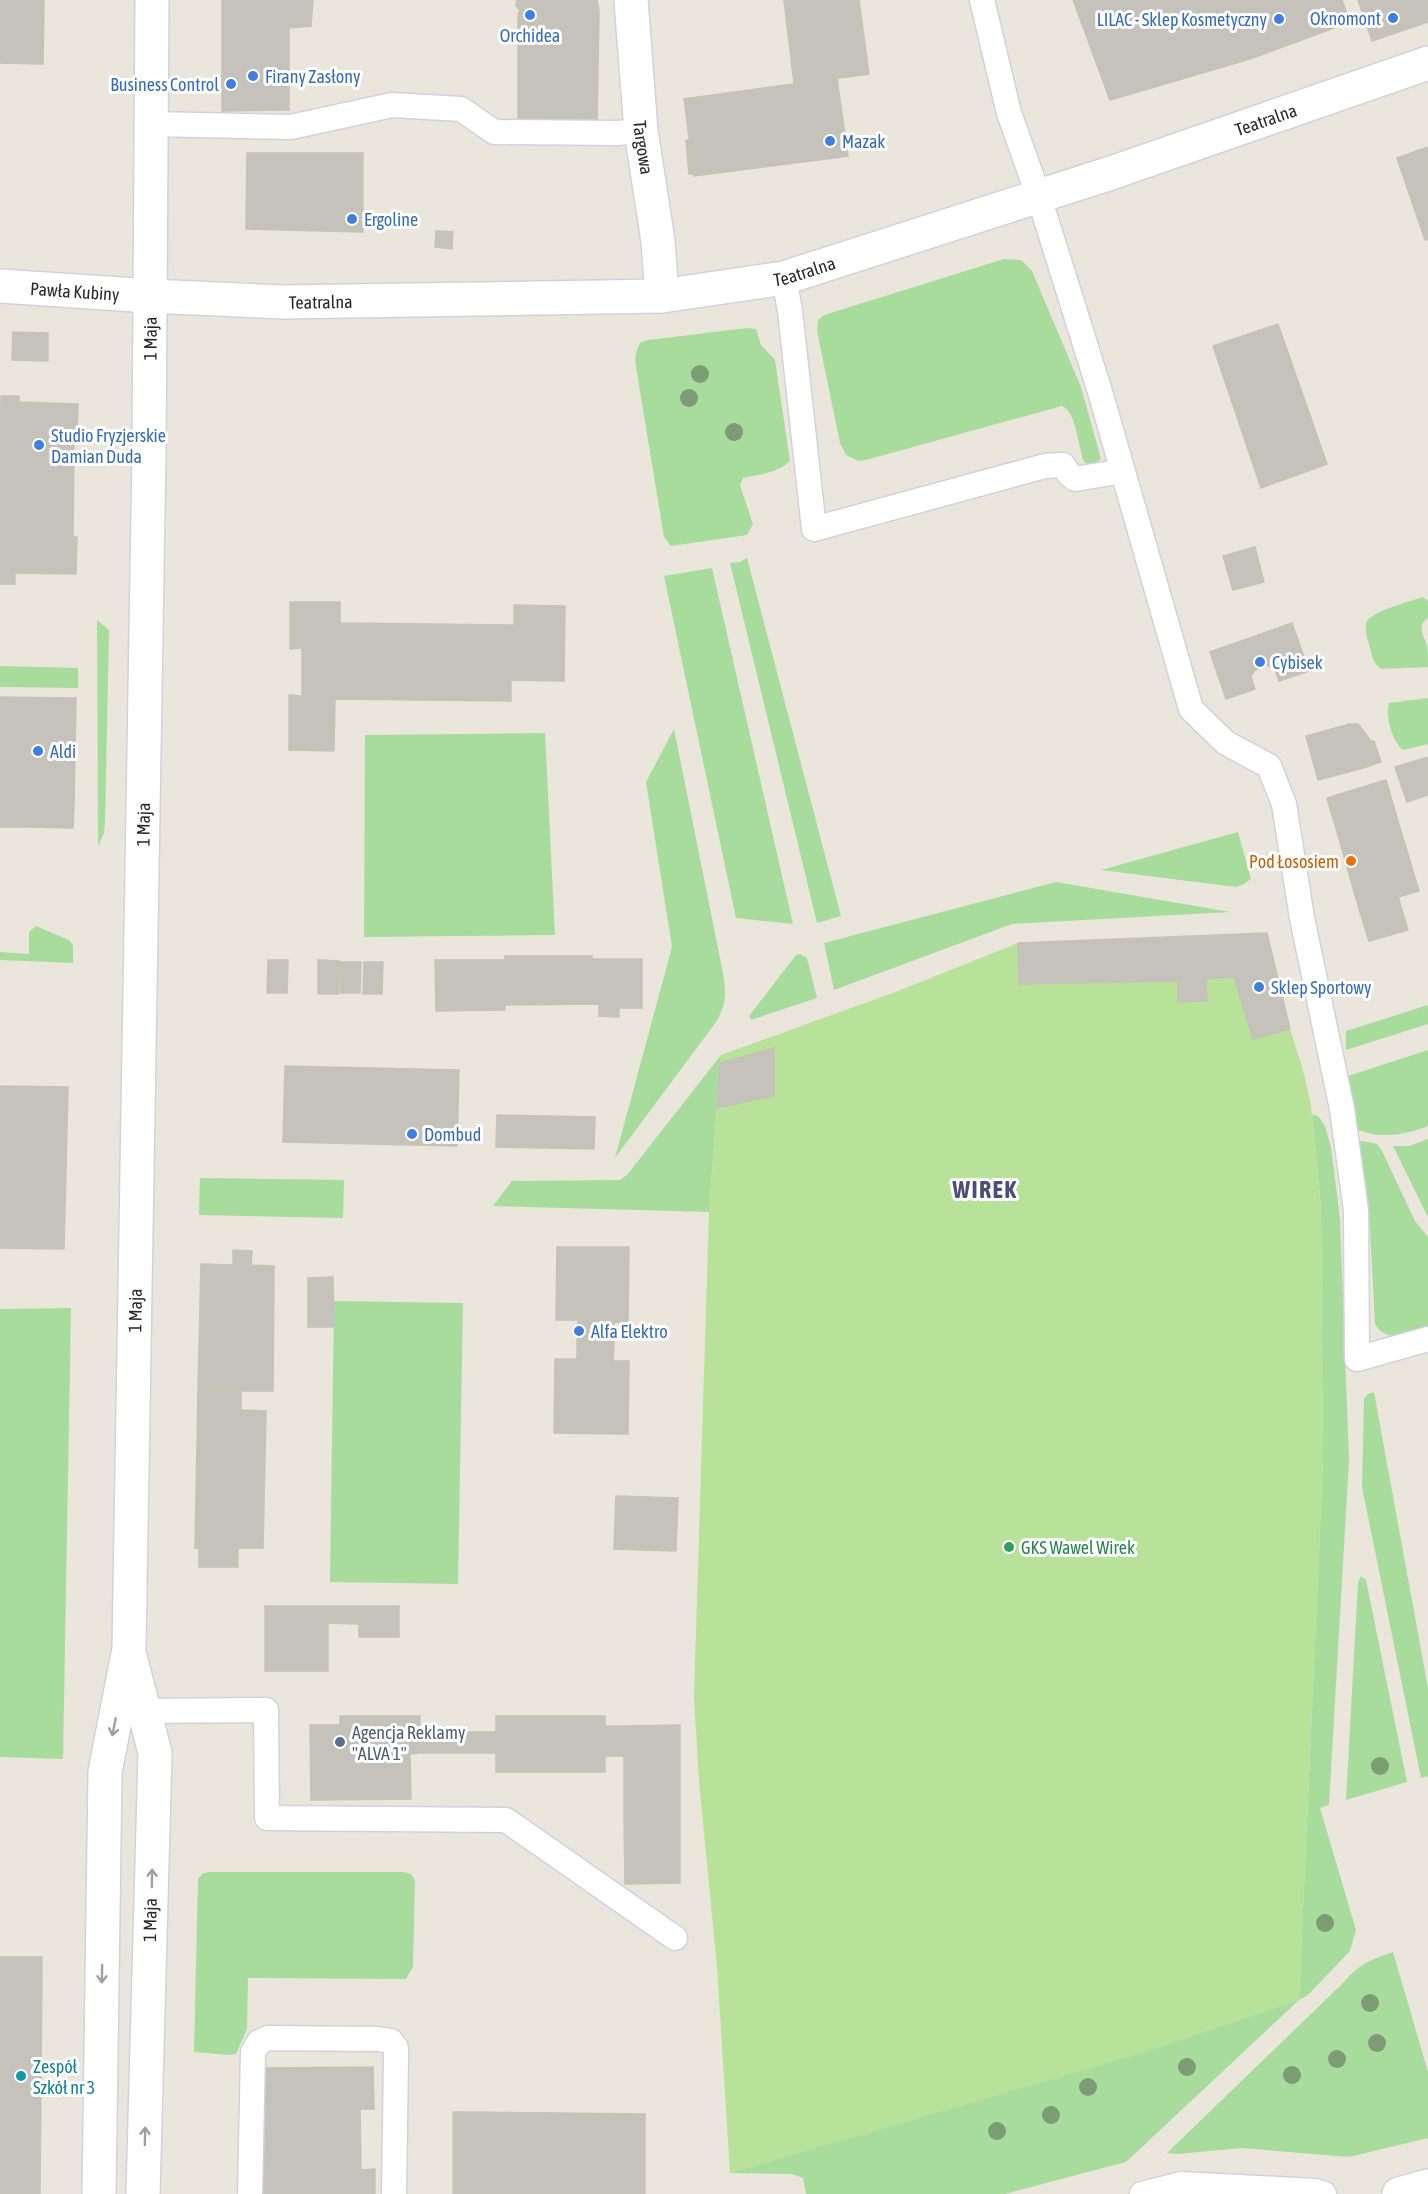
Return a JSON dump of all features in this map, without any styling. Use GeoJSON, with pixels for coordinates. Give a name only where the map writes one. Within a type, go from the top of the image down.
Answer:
{"type":"FeatureCollection","features":[{"type":"Feature","properties":{"kind":"street","name":"1 Maja"},"geometry":{"type":"LineString","coordinates":[[99,2194],[105,1772],[129,1649],[149,463],[152,0]]}},
{"type":"Feature","properties":{"kind":"street","name":"Targowa"},"geometry":{"type":"LineString","coordinates":[[631,0],[641,131],[658,241],[663,296]]}},
{"type":"Feature","properties":{"kind":"street","name":"Teatralna"},"geometry":{"type":"LineString","coordinates":[[150,296],[284,302],[663,296],[784,278],[1039,197],[1428,63]]}},
{"type":"Feature","properties":{"kind":"street","name":"Pawła Kubiny"},"geometry":{"type":"LineString","coordinates":[[0,286],[150,296]]}},
{"type":"Feature","properties":{"kind":"street","name":"1 Maja"},"geometry":{"type":"LineString","coordinates":[[129,1649],[155,1753],[143,2194]]}},
{"type":"Feature","properties":{"kind":"street"},"geometry":{"type":"LineString","coordinates":[[1399,2194],[1428,2186]]}},
{"type":"Feature","properties":{"kind":"lane"},"geometry":{"type":"LineString","coordinates":[[982,0],[1009,113],[1039,197],[1124,471],[1191,710],[1226,743],[1269,766],[1284,804],[1302,918],[1342,1109],[1356,1210],[1357,1359],[1428,1339]]}},
{"type":"Feature","properties":{"kind":"lane"},"geometry":{"type":"LineString","coordinates":[[152,124],[291,127],[392,105],[462,109],[494,132],[618,133],[641,131]]}},
{"type":"Feature","properties":{"kind":"lane"},"geometry":{"type":"LineString","coordinates":[[784,278],[790,311],[814,529],[1045,465],[1063,465],[1076,479],[1124,471]]}},
{"type":"Feature","properties":{"kind":"lane"},"geometry":{"type":"LineString","coordinates":[[144,1710],[266,1710],[267,1818],[506,1820],[675,1938]]}},
{"type":"Feature","properties":{"kind":"lane"},"geometry":{"type":"LineString","coordinates":[[250,2194],[253,2052],[258,2042],[268,2038],[391,2041],[396,2048],[394,2194]]}},
{"type":"Feature","properties":{"kind":"lane"},"geometry":{"type":"LineString","coordinates":[[1142,2194],[1182,2184],[1315,2191],[1324,2194]]}},
{"type":"Feature","properties":{"kind":"green space"},"geometry":{"type":"Polygon","coordinates":[[[1004,259],[1021,260],[1032,271],[1081,387],[1101,459],[1092,464],[1084,462],[1074,423],[1062,406],[866,460],[858,461],[846,455],[840,443],[817,331],[818,320],[824,315],[1004,259]]]}},
{"type":"Feature","properties":{"kind":"green space"},"geometry":{"type":"Polygon","coordinates":[[[747,328],[756,329],[761,345],[775,360],[790,461],[774,471],[743,478],[740,485],[753,524],[747,535],[671,546],[664,537],[636,367],[637,351],[641,342],[648,340],[747,328]]]}},
{"type":"Feature","properties":{"kind":"green space"},"geometry":{"type":"Polygon","coordinates":[[[747,558],[841,916],[817,923],[730,563],[740,562],[747,558]]]}},
{"type":"Feature","properties":{"kind":"green space"},"geometry":{"type":"Polygon","coordinates":[[[712,568],[793,924],[736,918],[664,576],[712,568]]]}},
{"type":"Feature","properties":{"kind":"green space"},"geometry":{"type":"Polygon","coordinates":[[[1423,597],[1428,601],[1428,618],[1422,627],[1427,646],[1428,667],[1381,669],[1372,655],[1366,632],[1367,621],[1384,610],[1423,597]]]}},
{"type":"Feature","properties":{"kind":"green space"},"geometry":{"type":"Polygon","coordinates":[[[97,620],[109,630],[105,822],[104,833],[98,847],[97,620]]]}},
{"type":"Feature","properties":{"kind":"green space"},"geometry":{"type":"Polygon","coordinates":[[[0,666],[78,668],[78,688],[0,687],[0,666]]]}},
{"type":"Feature","properties":{"kind":"green space"},"geometry":{"type":"Polygon","coordinates":[[[1428,698],[1428,744],[1403,750],[1390,728],[1389,703],[1428,698]]]}},
{"type":"Feature","properties":{"kind":"green space"},"geometry":{"type":"Polygon","coordinates":[[[674,729],[723,973],[725,998],[716,1022],[615,1158],[672,947],[646,782],[674,729]]]}},
{"type":"Feature","properties":{"kind":"green space"},"geometry":{"type":"Polygon","coordinates":[[[545,733],[555,935],[364,937],[365,735],[545,733]]]}},
{"type":"Feature","properties":{"kind":"green space"},"geometry":{"type":"Polygon","coordinates":[[[1238,832],[1251,879],[1236,887],[1101,870],[1238,832]]]}},
{"type":"Feature","properties":{"kind":"green space"},"geometry":{"type":"Polygon","coordinates":[[[1056,882],[1230,912],[1012,924],[834,990],[824,943],[1056,882]]]}},
{"type":"Feature","properties":{"kind":"green space"},"geometry":{"type":"Polygon","coordinates":[[[36,926],[69,940],[73,945],[73,963],[0,960],[0,952],[29,954],[29,932],[36,926]]]}},
{"type":"Feature","properties":{"kind":"green space","name":"GKS Wawel Wirek"},"geometry":{"type":"Polygon","coordinates":[[[1267,933],[1311,1105],[1321,1208],[1323,1461],[1299,2000],[1146,2052],[730,2173],[717,1967],[699,1781],[694,1697],[709,1212],[721,1055],[898,991],[1018,943],[1267,933]]]}},
{"type":"Feature","properties":{"kind":"green space"},"geometry":{"type":"Polygon","coordinates":[[[800,954],[807,958],[817,998],[751,1020],[749,1016],[796,955],[800,954]]]}},
{"type":"Feature","properties":{"kind":"green space"},"geometry":{"type":"Polygon","coordinates":[[[1428,1005],[1428,1024],[1346,1050],[1346,1031],[1428,1005]]]}},
{"type":"Feature","properties":{"kind":"green space"},"geometry":{"type":"Polygon","coordinates":[[[1428,1050],[1428,1126],[1392,1135],[1373,1134],[1355,1128],[1345,1077],[1428,1050]]]}},
{"type":"Feature","properties":{"kind":"green space"},"geometry":{"type":"Polygon","coordinates":[[[721,1055],[709,1212],[493,1206],[512,1181],[620,1180],[627,1175],[721,1055]]]}},
{"type":"Feature","properties":{"kind":"green space"},"geometry":{"type":"Polygon","coordinates":[[[1312,1114],[1318,1116],[1325,1126],[1331,1147],[1340,1218],[1349,1460],[1329,1805],[1320,1808],[1356,1930],[1350,1951],[1308,1995],[1299,2000],[1323,1461],[1321,1208],[1312,1114]]]}},
{"type":"Feature","properties":{"kind":"green space"},"geometry":{"type":"Polygon","coordinates":[[[1428,1139],[1428,1217],[1393,1146],[1409,1146],[1428,1139]]]}},
{"type":"Feature","properties":{"kind":"green space"},"geometry":{"type":"Polygon","coordinates":[[[1362,1141],[1377,1144],[1382,1151],[1415,1221],[1428,1237],[1428,1332],[1392,1336],[1379,1330],[1375,1324],[1369,1210],[1356,1143],[1362,1141]]]}},
{"type":"Feature","properties":{"kind":"green space"},"geometry":{"type":"Polygon","coordinates":[[[200,1178],[344,1180],[343,1218],[199,1215],[200,1178]]]}},
{"type":"Feature","properties":{"kind":"green space"},"geometry":{"type":"Polygon","coordinates":[[[334,1301],[463,1303],[458,1584],[330,1582],[334,1301]]]}},
{"type":"Feature","properties":{"kind":"green space"},"geometry":{"type":"Polygon","coordinates":[[[71,1308],[63,1759],[0,1757],[0,1309],[71,1308]]]}},
{"type":"Feature","properties":{"kind":"green space"},"geometry":{"type":"Polygon","coordinates":[[[1374,1392],[1428,1688],[1428,1776],[1421,1778],[1362,1487],[1364,1399],[1368,1394],[1374,1392]]]}},
{"type":"Feature","properties":{"kind":"green space"},"geometry":{"type":"Polygon","coordinates":[[[1361,1576],[1366,1580],[1407,1782],[1346,1800],[1358,1583],[1361,1576]]]}},
{"type":"Feature","properties":{"kind":"green space"},"geometry":{"type":"Polygon","coordinates":[[[403,1872],[411,1874],[415,1880],[413,1967],[406,1979],[248,1978],[247,2029],[236,2054],[194,2052],[198,1879],[203,1873],[403,1872]]]}},
{"type":"Feature","properties":{"kind":"green space"},"geometry":{"type":"Polygon","coordinates":[[[1393,1952],[1428,2072],[1428,2138],[1349,2157],[1241,2148],[1167,2153],[1356,1970],[1371,1960],[1393,1952]]]}},
{"type":"Feature","properties":{"kind":"green space"},"geometry":{"type":"Polygon","coordinates":[[[1299,2000],[1126,2162],[1005,2194],[806,2194],[803,2178],[792,2174],[730,2173],[1299,2000]]]}},
{"type":"Feature","properties":{"kind":"building"},"geometry":{"type":"Polygon","coordinates":[[[0,0],[44,0],[43,64],[0,63],[0,0]]]}},
{"type":"Feature","properties":{"kind":"building"},"geometry":{"type":"Polygon","coordinates":[[[222,0],[289,0],[289,110],[222,111],[222,0]]]}},
{"type":"Feature","properties":{"kind":"building"},"geometry":{"type":"Polygon","coordinates":[[[289,0],[313,0],[311,26],[289,28],[289,0]]]}},
{"type":"Feature","properties":{"kind":"building"},"geometry":{"type":"Polygon","coordinates":[[[517,0],[597,0],[599,11],[516,6],[517,0]]]}},
{"type":"Feature","properties":{"kind":"building"},"geometry":{"type":"Polygon","coordinates":[[[784,0],[859,0],[869,74],[794,84],[784,0]]]}},
{"type":"Feature","properties":{"kind":"building"},"geometry":{"type":"Polygon","coordinates":[[[1073,0],[1230,0],[1250,59],[1110,100],[1073,0]]]}},
{"type":"Feature","properties":{"kind":"building"},"geometry":{"type":"Polygon","coordinates":[[[1230,0],[1342,0],[1350,22],[1250,59],[1230,0]]]}},
{"type":"Feature","properties":{"kind":"building"},"geometry":{"type":"Polygon","coordinates":[[[1358,0],[1428,0],[1428,22],[1372,41],[1358,0]]]}},
{"type":"Feature","properties":{"kind":"building"},"geometry":{"type":"Polygon","coordinates":[[[516,6],[599,11],[597,127],[518,127],[518,15],[520,10],[516,6]]]}},
{"type":"Feature","properties":{"kind":"building"},"geometry":{"type":"Polygon","coordinates":[[[837,78],[848,156],[694,176],[684,99],[837,78]]]}},
{"type":"Feature","properties":{"kind":"building"},"geometry":{"type":"Polygon","coordinates":[[[686,140],[689,140],[693,174],[689,174],[686,140]]]}},
{"type":"Feature","properties":{"kind":"building"},"geometry":{"type":"Polygon","coordinates":[[[1428,147],[1428,239],[1425,240],[1397,158],[1428,147]]]}},
{"type":"Feature","properties":{"kind":"building"},"geometry":{"type":"Polygon","coordinates":[[[247,153],[363,153],[363,232],[246,229],[247,153]]]}},
{"type":"Feature","properties":{"kind":"building"},"geometry":{"type":"Polygon","coordinates":[[[436,231],[453,232],[452,249],[435,247],[436,231]]]}},
{"type":"Feature","properties":{"kind":"building"},"geometry":{"type":"Polygon","coordinates":[[[1278,324],[1327,464],[1261,488],[1213,346],[1278,324]]]}},
{"type":"Feature","properties":{"kind":"building"},"geometry":{"type":"Polygon","coordinates":[[[13,332],[48,333],[48,361],[12,360],[13,332]]]}},
{"type":"Feature","properties":{"kind":"building"},"geometry":{"type":"Polygon","coordinates":[[[1,396],[19,396],[19,402],[78,404],[77,441],[74,441],[73,537],[0,536],[1,396]]]}},
{"type":"Feature","properties":{"kind":"building"},"geometry":{"type":"Polygon","coordinates":[[[0,536],[77,537],[76,574],[15,573],[15,584],[0,584],[0,536]]]}},
{"type":"Feature","properties":{"kind":"building"},"geometry":{"type":"Polygon","coordinates":[[[1255,547],[1264,582],[1233,590],[1223,556],[1255,547]]]}},
{"type":"Feature","properties":{"kind":"building"},"geometry":{"type":"Polygon","coordinates":[[[290,602],[340,602],[340,623],[514,625],[514,605],[565,606],[564,681],[511,680],[511,701],[335,699],[334,751],[289,750],[289,695],[302,696],[302,648],[290,649],[290,602]]]}},
{"type":"Feature","properties":{"kind":"building"},"geometry":{"type":"Polygon","coordinates":[[[1292,623],[1309,671],[1279,681],[1275,669],[1267,665],[1255,670],[1251,676],[1255,689],[1226,699],[1210,652],[1292,623]]]}},
{"type":"Feature","properties":{"kind":"building","name":"Aldi"},"geometry":{"type":"Polygon","coordinates":[[[0,697],[76,698],[74,804],[29,817],[29,827],[0,827],[0,697]]]}},
{"type":"Feature","properties":{"kind":"building"},"geometry":{"type":"Polygon","coordinates":[[[1350,724],[1363,768],[1318,780],[1306,736],[1350,724]]]}},
{"type":"Feature","properties":{"kind":"building"},"geometry":{"type":"Polygon","coordinates":[[[1350,724],[1358,724],[1371,741],[1374,741],[1381,762],[1363,768],[1350,724]]]}},
{"type":"Feature","properties":{"kind":"building"},"geometry":{"type":"Polygon","coordinates":[[[1428,757],[1428,795],[1407,802],[1395,767],[1428,757]]]}},
{"type":"Feature","properties":{"kind":"building"},"geometry":{"type":"Polygon","coordinates":[[[1386,780],[1400,828],[1380,834],[1366,786],[1386,780]]]}},
{"type":"Feature","properties":{"kind":"building"},"geometry":{"type":"Polygon","coordinates":[[[1366,786],[1381,838],[1342,849],[1327,798],[1366,786]]]}},
{"type":"Feature","properties":{"kind":"building"},"geometry":{"type":"Polygon","coordinates":[[[74,804],[73,828],[29,827],[29,817],[74,804]]]}},
{"type":"Feature","properties":{"kind":"building"},"geometry":{"type":"Polygon","coordinates":[[[1400,828],[1419,891],[1398,897],[1380,834],[1400,828]]]}},
{"type":"Feature","properties":{"kind":"building"},"geometry":{"type":"Polygon","coordinates":[[[1381,838],[1389,866],[1350,878],[1342,849],[1381,838]]]}},
{"type":"Feature","properties":{"kind":"building"},"geometry":{"type":"Polygon","coordinates":[[[1389,866],[1399,900],[1360,912],[1350,878],[1389,866]]]}},
{"type":"Feature","properties":{"kind":"building"},"geometry":{"type":"Polygon","coordinates":[[[1399,900],[1408,930],[1369,941],[1360,912],[1399,900]]]}},
{"type":"Feature","properties":{"kind":"building"},"geometry":{"type":"Polygon","coordinates":[[[1267,933],[1290,1029],[1253,1039],[1234,977],[1206,979],[1207,1001],[1178,1002],[1178,981],[1019,984],[1018,943],[1267,933]]]}},
{"type":"Feature","properties":{"kind":"building"},"geometry":{"type":"Polygon","coordinates":[[[505,956],[592,956],[592,959],[642,959],[642,1008],[619,1008],[619,1017],[599,1016],[599,1004],[505,1005],[505,1010],[436,1011],[435,960],[505,960],[505,956]]]}},
{"type":"Feature","properties":{"kind":"building"},"geometry":{"type":"Polygon","coordinates":[[[268,960],[288,960],[287,993],[267,993],[268,960]]]}},
{"type":"Feature","properties":{"kind":"building"},"geometry":{"type":"Polygon","coordinates":[[[318,960],[339,961],[338,994],[318,994],[318,960]]]}},
{"type":"Feature","properties":{"kind":"building"},"geometry":{"type":"Polygon","coordinates":[[[340,962],[361,962],[360,993],[340,993],[340,962]]]}},
{"type":"Feature","properties":{"kind":"building"},"geometry":{"type":"Polygon","coordinates":[[[364,962],[383,962],[382,994],[363,994],[364,962]]]}},
{"type":"Feature","properties":{"kind":"building"},"geometry":{"type":"Polygon","coordinates":[[[774,1048],[774,1096],[717,1108],[720,1063],[774,1048]]]}},
{"type":"Feature","properties":{"kind":"building"},"geometry":{"type":"Polygon","coordinates":[[[285,1066],[459,1070],[457,1146],[283,1142],[285,1066]]]}},
{"type":"Feature","properties":{"kind":"building"},"geometry":{"type":"Polygon","coordinates":[[[0,1086],[68,1087],[64,1249],[0,1248],[0,1086]]]}},
{"type":"Feature","properties":{"kind":"building"},"geometry":{"type":"Polygon","coordinates":[[[497,1115],[595,1117],[594,1149],[496,1147],[497,1115]]]}},
{"type":"Feature","properties":{"kind":"building"},"geometry":{"type":"Polygon","coordinates":[[[557,1247],[629,1247],[628,1323],[614,1322],[614,1342],[577,1342],[578,1320],[556,1320],[557,1247]]]}},
{"type":"Feature","properties":{"kind":"building"},"geometry":{"type":"Polygon","coordinates":[[[233,1250],[252,1251],[251,1265],[274,1266],[273,1391],[198,1391],[201,1264],[233,1265],[233,1250]]]}},
{"type":"Feature","properties":{"kind":"building"},"geometry":{"type":"Polygon","coordinates":[[[333,1277],[334,1327],[308,1327],[308,1278],[333,1277]]]}},
{"type":"Feature","properties":{"kind":"building"},"geometry":{"type":"Polygon","coordinates":[[[577,1342],[614,1342],[613,1361],[629,1361],[628,1434],[554,1433],[555,1359],[577,1359],[577,1342]]]}},
{"type":"Feature","properties":{"kind":"building"},"geometry":{"type":"Polygon","coordinates":[[[198,1391],[241,1392],[241,1410],[266,1411],[263,1548],[238,1548],[238,1567],[199,1567],[199,1548],[195,1548],[198,1391]]]}},
{"type":"Feature","properties":{"kind":"building"},"geometry":{"type":"Polygon","coordinates":[[[616,1496],[678,1498],[676,1551],[614,1549],[616,1496]]]}},
{"type":"Feature","properties":{"kind":"building"},"geometry":{"type":"Polygon","coordinates":[[[265,1606],[328,1606],[328,1671],[265,1671],[265,1606]]]}},
{"type":"Feature","properties":{"kind":"building"},"geometry":{"type":"Polygon","coordinates":[[[328,1606],[359,1606],[359,1624],[328,1623],[328,1606]]]}},
{"type":"Feature","properties":{"kind":"building"},"geometry":{"type":"Polygon","coordinates":[[[359,1606],[399,1606],[399,1637],[359,1637],[359,1606]]]}},
{"type":"Feature","properties":{"kind":"building"},"geometry":{"type":"Polygon","coordinates":[[[340,1716],[420,1716],[419,1753],[410,1754],[411,1799],[311,1800],[310,1725],[340,1725],[340,1716]]]}},
{"type":"Feature","properties":{"kind":"building"},"geometry":{"type":"Polygon","coordinates":[[[496,1716],[605,1716],[605,1772],[496,1772],[496,1716]]]}},
{"type":"Feature","properties":{"kind":"building"},"geometry":{"type":"Polygon","coordinates":[[[680,1725],[680,1793],[624,1794],[624,1726],[680,1725]]]}},
{"type":"Feature","properties":{"kind":"building"},"geometry":{"type":"Polygon","coordinates":[[[605,1726],[624,1726],[624,1756],[605,1756],[605,1726]]]}},
{"type":"Feature","properties":{"kind":"building"},"geometry":{"type":"Polygon","coordinates":[[[419,1732],[496,1732],[496,1753],[419,1753],[419,1732]]]}},
{"type":"Feature","properties":{"kind":"building"},"geometry":{"type":"Polygon","coordinates":[[[680,1793],[680,1816],[624,1816],[624,1794],[680,1793]]]}},
{"type":"Feature","properties":{"kind":"building"},"geometry":{"type":"Polygon","coordinates":[[[624,1816],[680,1816],[680,1883],[625,1884],[624,1816]]]}},
{"type":"Feature","properties":{"kind":"building","name":"Zespół Szkół nr 3"},"geometry":{"type":"Polygon","coordinates":[[[0,1957],[42,1957],[40,2194],[0,2194],[0,1957]]]}},
{"type":"Feature","properties":{"kind":"building"},"geometry":{"type":"Polygon","coordinates":[[[373,2067],[374,2109],[360,2109],[361,2170],[375,2169],[375,2194],[262,2194],[261,2068],[373,2067]]]}},
{"type":"Feature","properties":{"kind":"building"},"geometry":{"type":"Polygon","coordinates":[[[453,2112],[645,2114],[645,2194],[453,2194],[453,2112]]]}},
{"type":"Feature","properties":{"kind":"place","name":"Orchidea"},"geometry":{"type":"Point","coordinates":[530,15]}},
{"type":"Feature","properties":{"kind":"place","name":"Oknomont"},"geometry":{"type":"Point","coordinates":[1393,18]}},
{"type":"Feature","properties":{"kind":"place","name":"LILAC - Sklep Kosmetyczny"},"geometry":{"type":"Point","coordinates":[1279,19]}},
{"type":"Feature","properties":{"kind":"place","name":"Firany Zasłony"},"geometry":{"type":"Point","coordinates":[253,76]}},
{"type":"Feature","properties":{"kind":"place","name":"Business Control"},"geometry":{"type":"Point","coordinates":[231,84]}},
{"type":"Feature","properties":{"kind":"place","name":"Mazak"},"geometry":{"type":"Point","coordinates":[830,141]}},
{"type":"Feature","properties":{"kind":"place","name":"Ergoline"},"geometry":{"type":"Point","coordinates":[352,219]}},
{"type":"Feature","properties":{"kind":"place","name":"Studio Fryzjerskie Damian Duda"},"geometry":{"type":"Point","coordinates":[39,445]}},
{"type":"Feature","properties":{"kind":"place","name":"Cybisek"},"geometry":{"type":"Point","coordinates":[1260,662]}},
{"type":"Feature","properties":{"kind":"place","name":"Aldi"},"geometry":{"type":"Point","coordinates":[38,751]}},
{"type":"Feature","properties":{"kind":"place","name":"Pod Łososiem"},"geometry":{"type":"Point","coordinates":[1351,861]}},
{"type":"Feature","properties":{"kind":"place","name":"Sklep Sportowy"},"geometry":{"type":"Point","coordinates":[1259,987]}},
{"type":"Feature","properties":{"kind":"place","name":"Dombud"},"geometry":{"type":"Point","coordinates":[412,1134]}},
{"type":"Feature","properties":{"kind":"place","name":"Alfa Elektro"},"geometry":{"type":"Point","coordinates":[579,1331]}},
{"type":"Feature","properties":{"kind":"place","name":"GKS Wawel Wirek"},"geometry":{"type":"Point","coordinates":[1009,1547]}},
{"type":"Feature","properties":{"kind":"place","name":"Agencja Reklamy \"ALVA 1\""},"geometry":{"type":"Point","coordinates":[340,1742]}},
{"type":"Feature","properties":{"kind":"place","name":"Zespół Szkół nr 3"},"geometry":{"type":"Point","coordinates":[21,2076]}},
{"type":"Feature","properties":{"kind":"district","name":"WIREK"},"geometry":{"type":"Point","coordinates":[985,1189]}}]}
